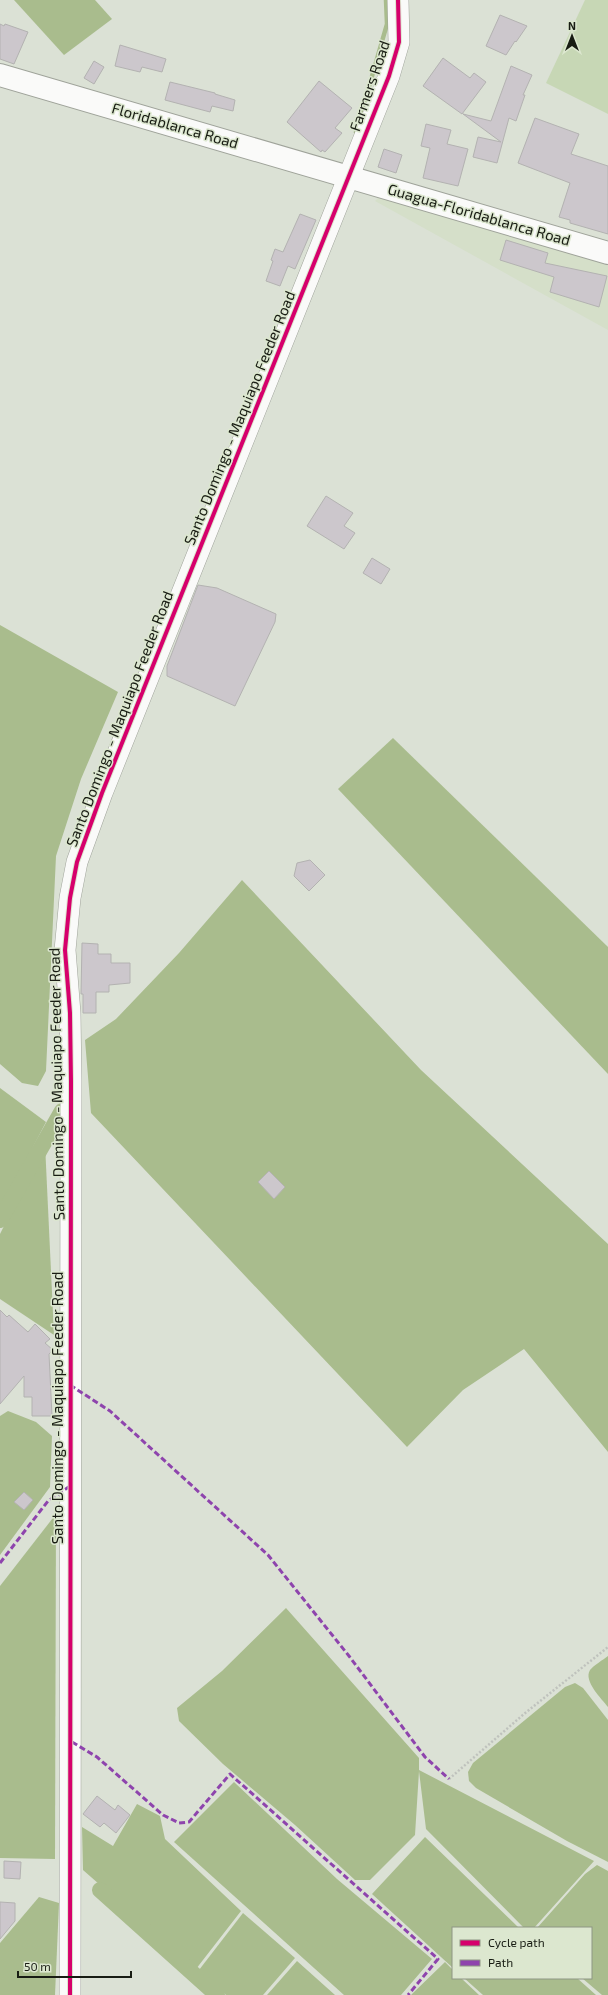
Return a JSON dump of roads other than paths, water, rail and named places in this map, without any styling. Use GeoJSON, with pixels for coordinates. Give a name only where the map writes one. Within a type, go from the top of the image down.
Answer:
{"type":"FeatureCollection","features":[{"type":"Feature","properties":{"kind":"main road","name":"Floridablanca Road"},"geometry":{"type":"LineString","coordinates":[[0,75],[349,178]]}},
{"type":"Feature","properties":{"kind":"main road","name":"Guagua-Floridablanca Road"},"geometry":{"type":"LineString","coordinates":[[349,178],[608,253]]}},
{"type":"Feature","properties":{"kind":"street","name":"Farmers Road"},"geometry":{"type":"LineString","coordinates":[[349,178],[389,76],[399,42],[398,0]]}},
{"type":"Feature","properties":{"kind":"street","name":"Santo Domingo - Maquiapo Feeder Road"},"geometry":{"type":"LineString","coordinates":[[70,1995],[72,1790],[70,1494],[71,1081],[70,1013],[65,950],[70,898],[77,862],[96,807],[349,178]]}},
{"type":"Feature","properties":{"kind":"waterway"},"geometry":{"type":"LineString","coordinates":[[356,132],[387,24],[386,0]]}},
{"type":"Feature","properties":{"kind":"waterway"},"geometry":{"type":"LineString","coordinates":[[0,1220],[62,1111]]}},
{"type":"Feature","properties":{"kind":"waterway"},"geometry":{"type":"LineString","coordinates":[[100,1890],[217,1995]]}}]}
